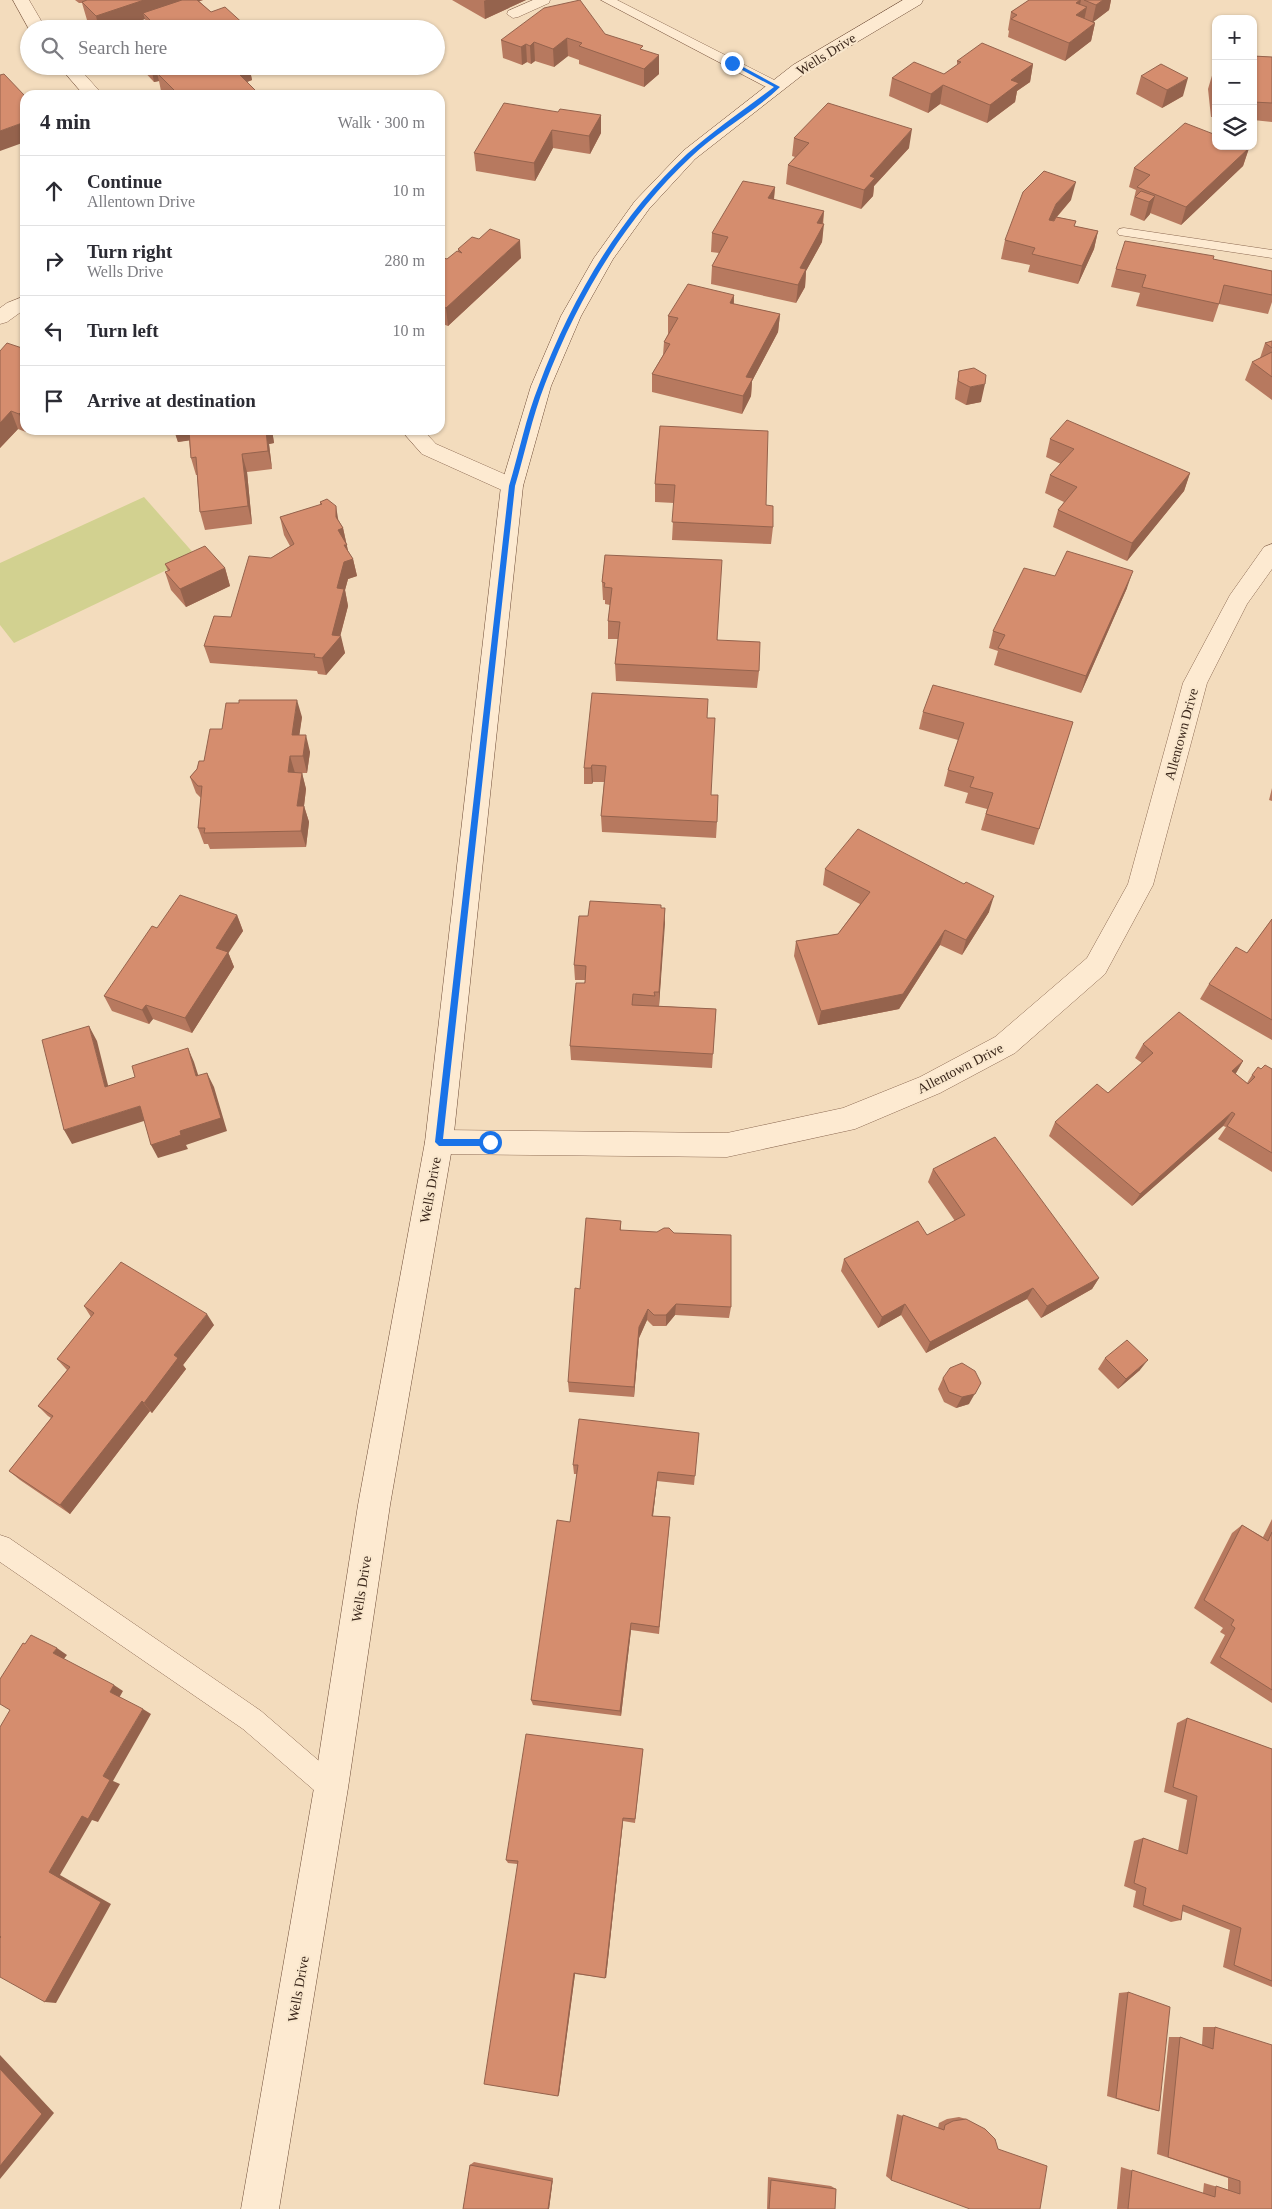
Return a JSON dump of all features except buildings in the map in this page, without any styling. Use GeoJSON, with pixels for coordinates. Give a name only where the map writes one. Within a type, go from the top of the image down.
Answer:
{"type":"FeatureCollection","features":[{"type":"Feature","properties":{"kind":"main road"},"geometry":{"type":"LineString","coordinates":[[21,0],[33,20]]}},
{"type":"Feature","properties":{"kind":"main road","name":"Wells Drive"},"geometry":{"type":"LineString","coordinates":[[260,2209],[331,1788],[376,1496],[439,1142],[512,486],[541,386],[571,316],[604,258],[642,205],[690,155],[799,70],[914,0]]}},
{"type":"Feature","properties":{"kind":"main road"},"geometry":{"type":"LineString","coordinates":[[75,75],[89,90]]}},
{"type":"Feature","properties":{"kind":"main road"},"geometry":{"type":"LineString","coordinates":[[0,318],[20,304]]}},
{"type":"Feature","properties":{"kind":"main road"},"geometry":{"type":"LineString","coordinates":[[416,435],[429,449],[512,486]]}},
{"type":"Feature","properties":{"kind":"main road","name":"Allentown Drive"},"geometry":{"type":"LineString","coordinates":[[439,1142],[726,1145],[845,1120],[930,1085],[1005,1045],[1096,966],[1105,950],[1140,885],[1195,683],[1238,601],[1272,552]]}},
{"type":"Feature","properties":{"kind":"lane"},"geometry":{"type":"LineString","coordinates":[[512,14],[544,0]]}},
{"type":"Feature","properties":{"kind":"lane"},"geometry":{"type":"LineString","coordinates":[[607,0],[778,87]]}},
{"type":"Feature","properties":{"kind":"lane"},"geometry":{"type":"LineString","coordinates":[[1124,232],[1272,254]]}},
{"type":"Feature","properties":{"kind":"lane"},"geometry":{"type":"LineString","coordinates":[[0,1547],[252,1720],[331,1788]]}},
{"type":"Feature","properties":{"kind":"shaded area"},"geometry":{"type":"Polygon","coordinates":[[[144,497],[196,556],[14,643],[0,625],[0,563],[144,497]]]}},
{"type":"Feature","properties":{"kind":"route"},"geometry":{"type":"LineString","coordinates":[[490,1142],[439,1142],[483,764],[512,486],[541,386],[571,316],[604,258],[642,205],[690,155],[778,87],[732,63]]}}]}
